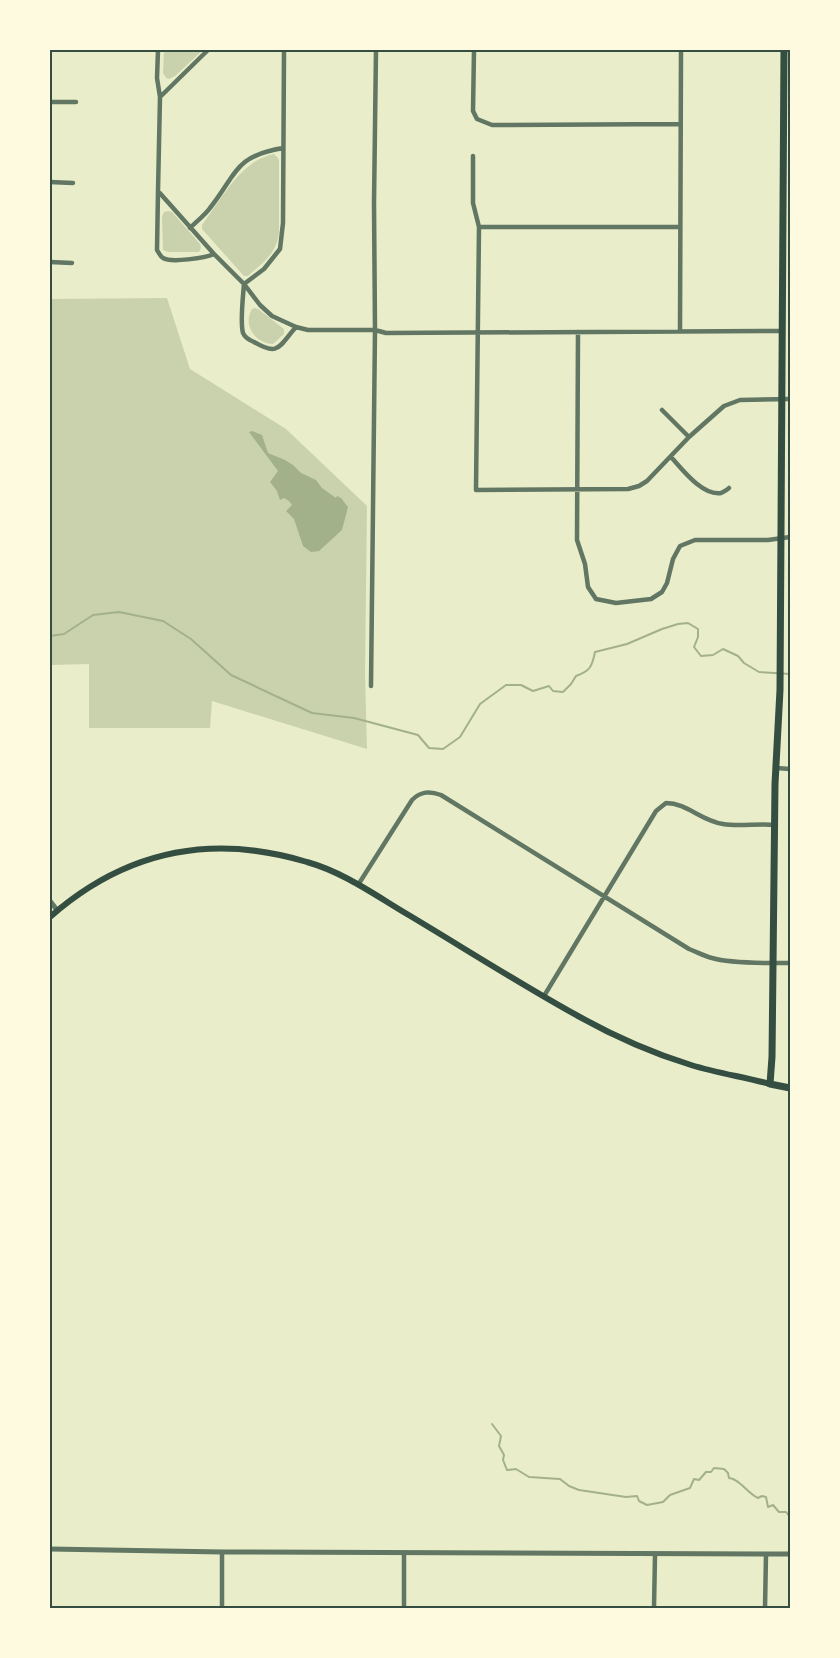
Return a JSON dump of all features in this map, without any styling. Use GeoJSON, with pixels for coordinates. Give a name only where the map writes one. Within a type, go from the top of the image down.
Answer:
{"type":"FeatureCollection","features":[{"type":"Feature","properties":{"kind":"main road"},"geometry":{"type":"LineString","coordinates":[[770,1084],[776,768],[780,690],[784,50]]}},
{"type":"Feature","properties":{"kind":"main road"},"geometry":{"type":"LineString","coordinates":[[50,917],[100,880],[125,867],[174,852],[198,848],[259,850],[286,856],[309,862],[358,885],[579,1017],[629,1042],[690,1065],[790,1088]]}},
{"type":"Feature","properties":{"kind":"street"},"geometry":{"type":"LineString","coordinates":[[158,50],[157,250],[162,257],[167,259],[200,259],[214,254]]}},
{"type":"Feature","properties":{"kind":"street"},"geometry":{"type":"LineString","coordinates":[[159,97],[208,50]]}},
{"type":"Feature","properties":{"kind":"street"},"geometry":{"type":"LineString","coordinates":[[244,284],[264,269],[280,249],[283,223],[284,50]]}},
{"type":"Feature","properties":{"kind":"street"},"geometry":{"type":"LineString","coordinates":[[371,686],[376,50]]}},
{"type":"Feature","properties":{"kind":"street"},"geometry":{"type":"LineString","coordinates":[[474,50],[473,111],[477,119],[492,125],[680,124]]}},
{"type":"Feature","properties":{"kind":"street"},"geometry":{"type":"LineString","coordinates":[[680,331],[681,50]]}},
{"type":"Feature","properties":{"kind":"street"},"geometry":{"type":"LineString","coordinates":[[50,102],[76,102]]}},
{"type":"Feature","properties":{"kind":"street"},"geometry":{"type":"LineString","coordinates":[[190,228],[210,209],[231,175],[240,165],[255,155],[283,147]]}},
{"type":"Feature","properties":{"kind":"street"},"geometry":{"type":"LineString","coordinates":[[473,156],[473,203],[479,227],[476,490],[628,489],[639,486],[647,481],[689,437],[730,403],[740,400],[790,399]]}},
{"type":"Feature","properties":{"kind":"street"},"geometry":{"type":"LineString","coordinates":[[50,182],[73,183]]}},
{"type":"Feature","properties":{"kind":"street"},"geometry":{"type":"LineString","coordinates":[[158,192],[244,284],[260,305],[272,316],[308,330],[375,330],[387,333],[782,331]]}},
{"type":"Feature","properties":{"kind":"street"},"geometry":{"type":"LineString","coordinates":[[479,227],[679,226]]}},
{"type":"Feature","properties":{"kind":"street"},"geometry":{"type":"LineString","coordinates":[[50,262],[72,263]]}},
{"type":"Feature","properties":{"kind":"street"},"geometry":{"type":"LineString","coordinates":[[244,284],[243,330],[247,338],[272,350],[278,348],[296,327]]}},
{"type":"Feature","properties":{"kind":"street"},"geometry":{"type":"LineString","coordinates":[[578,332],[577,540],[585,564],[588,587],[596,599],[616,603],[651,599],[662,592],[680,546],[694,540],[768,540],[790,537]]}},
{"type":"Feature","properties":{"kind":"street"},"geometry":{"type":"LineString","coordinates":[[662,410],[689,437]]}},
{"type":"Feature","properties":{"kind":"street"},"geometry":{"type":"LineString","coordinates":[[670,457],[698,485],[710,492],[722,493],[729,488]]}},
{"type":"Feature","properties":{"kind":"street"},"geometry":{"type":"LineString","coordinates":[[776,768],[790,769]]}},
{"type":"Feature","properties":{"kind":"street"},"geometry":{"type":"LineString","coordinates":[[358,885],[412,800],[423,792],[433,792],[689,949],[714,959],[790,963]]}},
{"type":"Feature","properties":{"kind":"street"},"geometry":{"type":"LineString","coordinates":[[544,996],[656,811],[666,803],[680,805],[702,818],[723,824],[775,825]]}},
{"type":"Feature","properties":{"kind":"street"},"geometry":{"type":"LineString","coordinates":[[50,901],[57,910]]}},
{"type":"Feature","properties":{"kind":"street"},"geometry":{"type":"LineString","coordinates":[[50,1549],[404,1554],[790,1554]]}},
{"type":"Feature","properties":{"kind":"street"},"geometry":{"type":"LineString","coordinates":[[222,1552],[222,1608]]}},
{"type":"Feature","properties":{"kind":"street"},"geometry":{"type":"LineString","coordinates":[[404,1554],[404,1608]]}},
{"type":"Feature","properties":{"kind":"street"},"geometry":{"type":"LineString","coordinates":[[765,1608],[766,1554]]}},
{"type":"Feature","properties":{"kind":"street"},"geometry":{"type":"LineString","coordinates":[[654,1608],[655,1555]]}},
{"type":"Feature","properties":{"kind":"shaded area"},"geometry":{"type":"Polygon","coordinates":[[[164,50],[203,50],[169,79],[163,73],[164,50]]]}},
{"type":"Feature","properties":{"kind":"shaded area"},"geometry":{"type":"Polygon","coordinates":[[[274,154],[279,161],[279,233],[275,247],[268,258],[248,276],[244,276],[202,229],[202,225],[224,193],[242,173],[262,158],[274,154]]]}},
{"type":"Feature","properties":{"kind":"shaded area"},"geometry":{"type":"Polygon","coordinates":[[[164,212],[172,212],[200,244],[199,252],[163,250],[162,217],[164,212]]]}},
{"type":"Feature","properties":{"kind":"shaded area"},"geometry":{"type":"Polygon","coordinates":[[[167,298],[190,369],[286,429],[367,506],[365,674],[367,749],[212,701],[210,728],[89,728],[89,664],[50,665],[50,299],[167,298]]]}},
{"type":"Feature","properties":{"kind":"shaded area"},"geometry":{"type":"Polygon","coordinates":[[[255,308],[284,329],[284,334],[273,344],[261,340],[252,332],[249,315],[255,308]]]}},
{"type":"Feature","properties":{"kind":"shaded area"},"geometry":{"type":"Polygon","coordinates":[[[249,432],[262,435],[268,453],[285,460],[301,473],[316,480],[322,488],[336,498],[337,496],[341,498],[348,507],[342,530],[319,551],[311,552],[303,546],[294,519],[286,511],[292,505],[284,498],[280,500],[270,482],[278,471],[249,432]]]}},
{"type":"Feature","properties":{"kind":"waterway"},"geometry":{"type":"LineString","coordinates":[[50,636],[64,634],[93,615],[119,612],[163,621],[191,639],[231,675],[312,713],[354,718],[418,735],[429,748],[443,749],[460,737],[480,704],[506,685],[521,685],[533,691],[549,686],[553,691],[563,692],[576,676],[590,668],[595,652],[627,644],[678,624],[688,623],[698,629],[694,647],[701,656],[713,655],[723,649],[738,656],[744,663],[759,672],[790,674]]}},
{"type":"Feature","properties":{"kind":"waterway"},"geometry":{"type":"LineString","coordinates":[[492,1424],[501,1436],[499,1446],[504,1455],[503,1460],[507,1470],[516,1469],[529,1477],[560,1479],[579,1490],[626,1497],[637,1496],[639,1501],[647,1505],[663,1502],[670,1495],[690,1488],[694,1479],[699,1480],[706,1472],[711,1472],[714,1468],[724,1469],[729,1478],[737,1481],[754,1496],[766,1497],[768,1507],[773,1505],[779,1512],[786,1512],[790,1517]]}}]}
